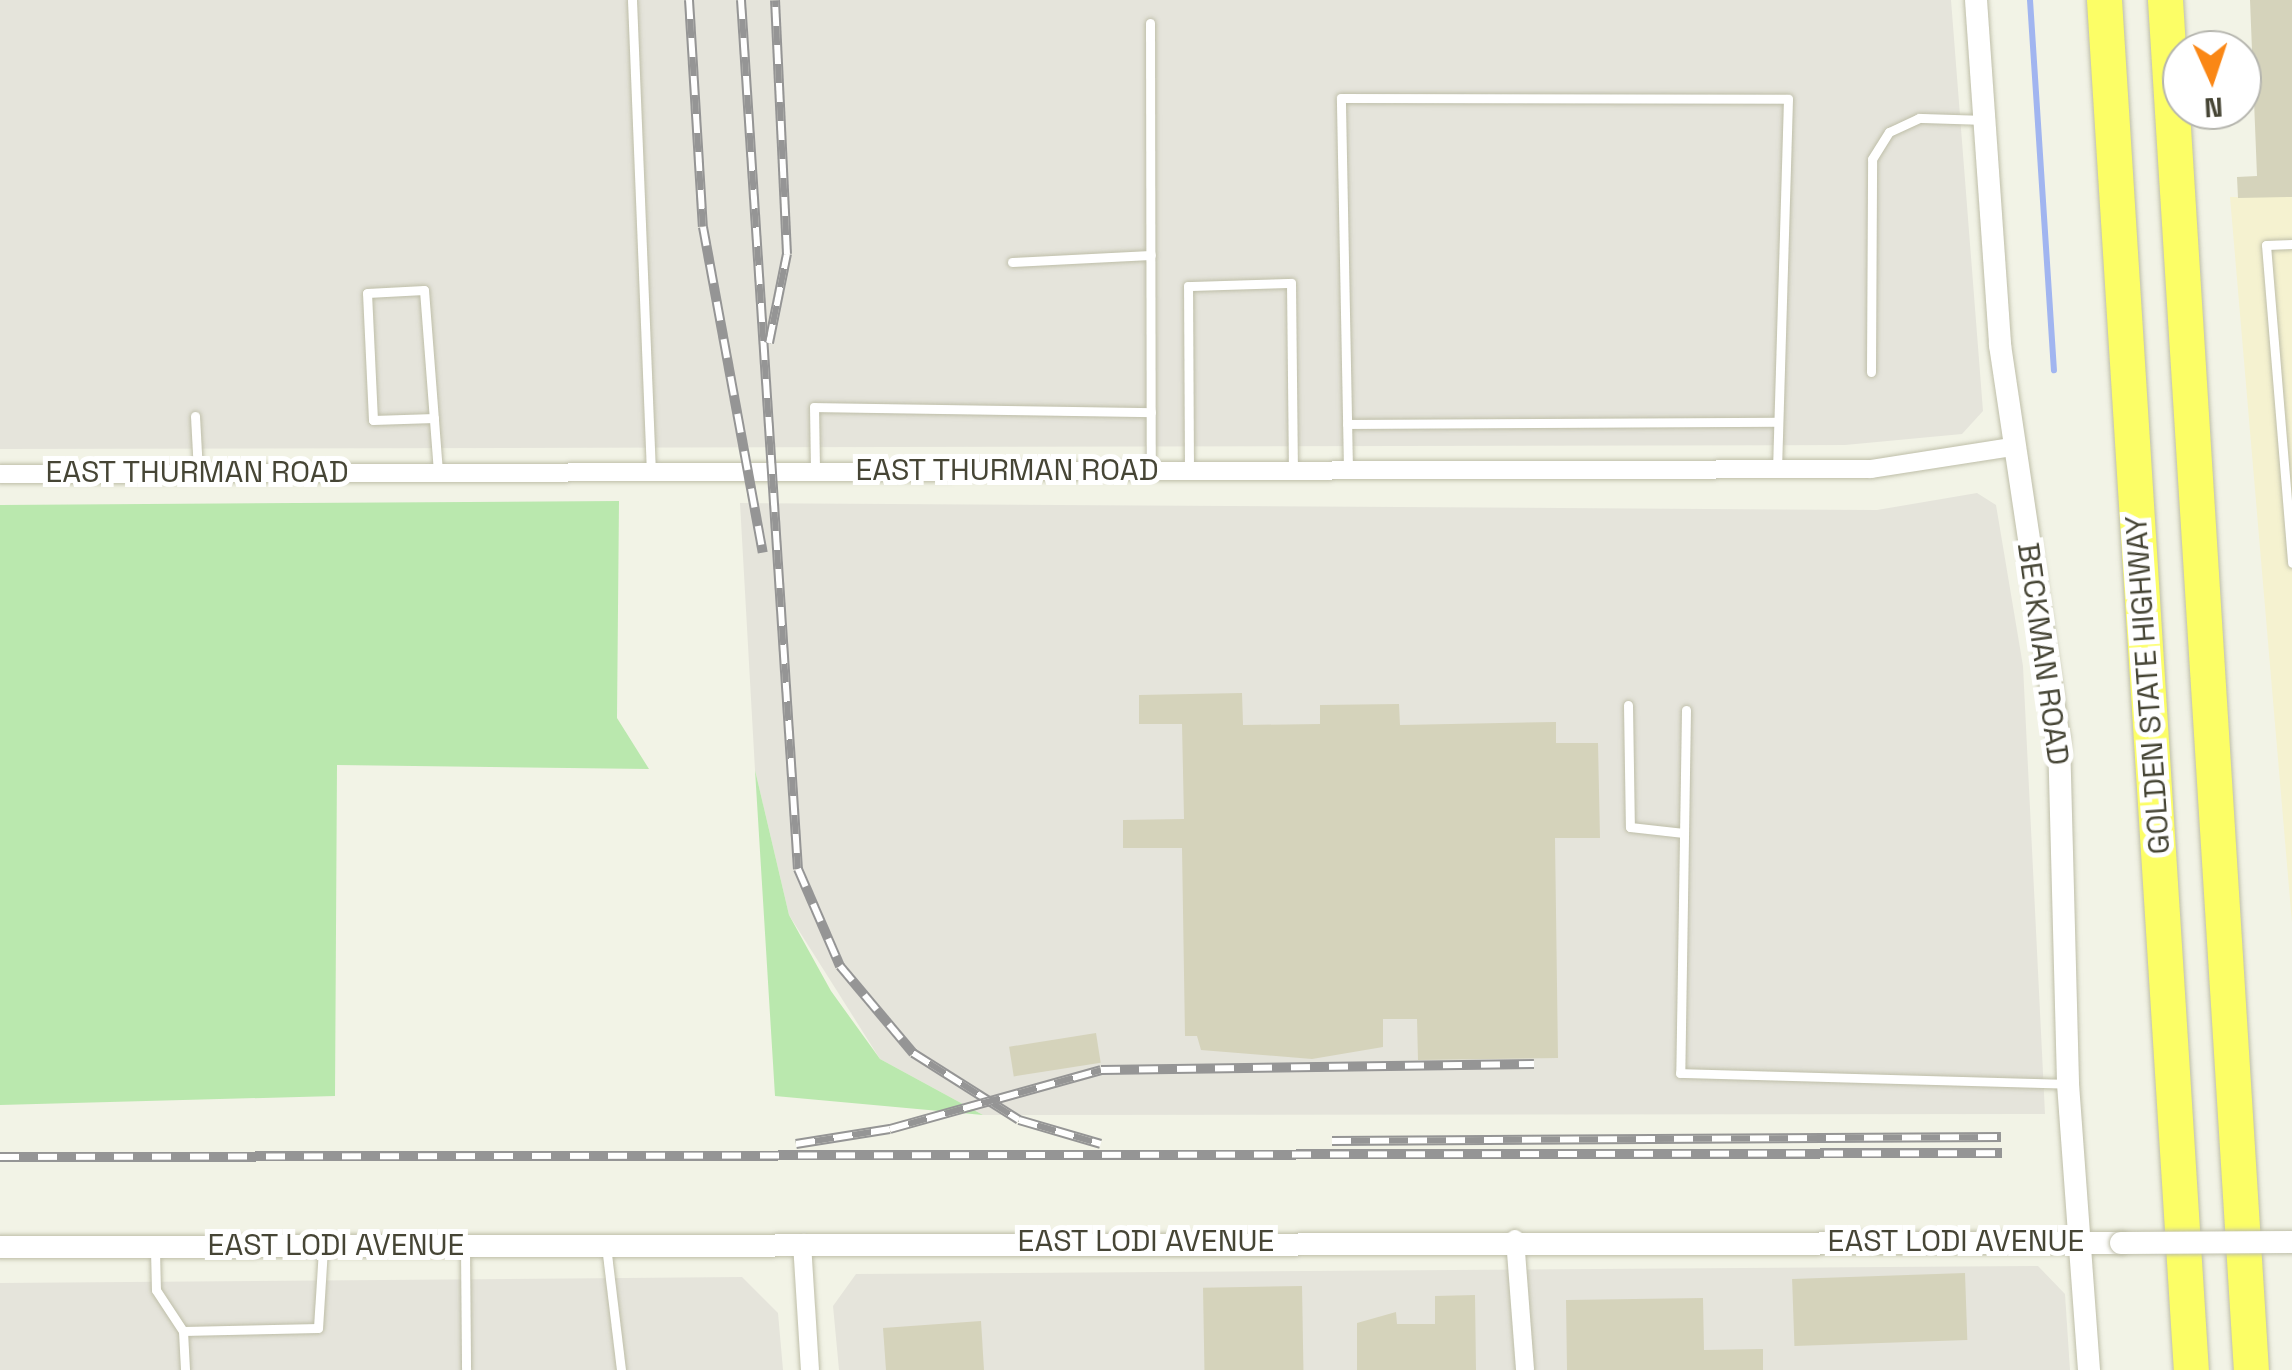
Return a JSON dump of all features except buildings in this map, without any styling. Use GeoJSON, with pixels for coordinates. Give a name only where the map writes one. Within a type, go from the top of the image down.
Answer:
{"type":"FeatureCollection","features":[{"type":"Feature","properties":{"kind":"highway","name":"GOLDEN STATE HIGHWAY"},"geometry":{"type":"LineString","coordinates":[[2104,0],[2191,1370]]}},
{"type":"Feature","properties":{"kind":"highway","name":"GOLDEN STATE HIGHWAY"},"geometry":{"type":"LineString","coordinates":[[2165,0],[2251,1370]]}},
{"type":"Feature","properties":{"kind":"street","name":"BECKMAN ROAD"},"geometry":{"type":"LineString","coordinates":[[1976,0],[2012,448],[2059,738],[2068,1084],[2089,1370]]}},
{"type":"Feature","properties":{"kind":"street","name":"EAST THURMAN ROAD"},"geometry":{"type":"LineString","coordinates":[[0,474],[1776,470],[1928,464],[2012,448]]}},
{"type":"Feature","properties":{"kind":"street","name":"EAST LODI AVENUE"},"geometry":{"type":"LineString","coordinates":[[0,1247],[1515,1239],[2292,1242]]}},
{"type":"Feature","properties":{"kind":"street"},"geometry":{"type":"LineString","coordinates":[[1515,1239],[1525,1370]]}},
{"type":"Feature","properties":{"kind":"street"},"geometry":{"type":"LineString","coordinates":[[802,1243],[810,1370]]}},
{"type":"Feature","properties":{"kind":"lane"},"geometry":{"type":"LineString","coordinates":[[632,0],[651,470]]}},
{"type":"Feature","properties":{"kind":"lane"},"geometry":{"type":"LineString","coordinates":[[1150,23],[1152,470]]}},
{"type":"Feature","properties":{"kind":"lane"},"geometry":{"type":"LineString","coordinates":[[1348,470],[1341,98],[1788,98],[1776,470]]}},
{"type":"Feature","properties":{"kind":"lane"},"geometry":{"type":"LineString","coordinates":[[1871,372],[1872,159],[1889,132],[1919,118],[1983,120]]}},
{"type":"Feature","properties":{"kind":"lane"},"geometry":{"type":"LineString","coordinates":[[2292,244],[2266,245],[2292,564]]}},
{"type":"Feature","properties":{"kind":"lane"},"geometry":{"type":"LineString","coordinates":[[1012,262],[1151,255]]}},
{"type":"Feature","properties":{"kind":"lane"},"geometry":{"type":"LineString","coordinates":[[1188,470],[1188,286],[1290,283],[1293,470]]}},
{"type":"Feature","properties":{"kind":"lane"},"geometry":{"type":"LineString","coordinates":[[434,418],[373,420],[367,293],[424,290],[434,418],[438,471]]}},
{"type":"Feature","properties":{"kind":"lane"},"geometry":{"type":"LineString","coordinates":[[815,470],[814,407],[1151,412]]}},
{"type":"Feature","properties":{"kind":"lane"},"geometry":{"type":"LineString","coordinates":[[195,416],[198,472]]}},
{"type":"Feature","properties":{"kind":"lane"},"geometry":{"type":"LineString","coordinates":[[1347,424],[1778,422]]}},
{"type":"Feature","properties":{"kind":"lane"},"geometry":{"type":"LineString","coordinates":[[1628,705],[1630,827],[1684,833]]}},
{"type":"Feature","properties":{"kind":"lane"},"geometry":{"type":"LineString","coordinates":[[1686,710],[1680,1073],[2068,1084]]}},
{"type":"Feature","properties":{"kind":"lane"},"geometry":{"type":"LineString","coordinates":[[464,1244],[466,1370]]}},
{"type":"Feature","properties":{"kind":"lane"},"geometry":{"type":"LineString","coordinates":[[605,1244],[622,1370]]}},
{"type":"Feature","properties":{"kind":"lane"},"geometry":{"type":"LineString","coordinates":[[183,1331],[318,1328],[324,1245]]}},
{"type":"Feature","properties":{"kind":"lane"},"geometry":{"type":"LineString","coordinates":[[155,1246],[156,1290],[183,1331],[185,1370]]}},
{"type":"Feature","properties":{"kind":"shaded area"},"geometry":{"type":"Polygon","coordinates":[[[0,0],[1951,0],[1983,411],[1962,434],[1845,445],[0,449],[0,0]]]}},
{"type":"Feature","properties":{"kind":"shaded area"},"geometry":{"type":"Polygon","coordinates":[[[2230,197],[2292,197],[2292,923],[2230,197]]]}},
{"type":"Feature","properties":{"kind":"shaded area"},"geometry":{"type":"Polygon","coordinates":[[[1977,493],[1996,505],[2023,666],[2045,1114],[983,1115],[880,1059],[789,915],[755,770],[740,503],[1877,510],[1977,493]]]}},
{"type":"Feature","properties":{"kind":"shaded area"},"geometry":{"type":"Polygon","coordinates":[[[2038,1266],[2065,1294],[2070,1370],[839,1370],[833,1306],[856,1274],[2038,1266]]]}},
{"type":"Feature","properties":{"kind":"shaded area"},"geometry":{"type":"Polygon","coordinates":[[[742,1277],[778,1313],[783,1370],[0,1370],[0,1283],[742,1277]]]}},
{"type":"Feature","properties":{"kind":"green space"},"geometry":{"type":"Polygon","coordinates":[[[619,501],[617,718],[649,769],[337,765],[335,1096],[0,1105],[0,505],[619,501]]]}},
{"type":"Feature","properties":{"kind":"green space"},"geometry":{"type":"Polygon","coordinates":[[[755,770],[789,915],[831,991],[880,1059],[983,1115],[775,1096],[755,770]]]}},
{"type":"Feature","properties":{"kind":"waterway"},"geometry":{"type":"LineString","coordinates":[[2030,0],[2054,370]]}},
{"type":"Feature","properties":{"kind":"railway"},"geometry":{"type":"LineString","coordinates":[[689,0],[703,227],[763,553]]}},
{"type":"Feature","properties":{"kind":"railway"},"geometry":{"type":"LineString","coordinates":[[741,0],[798,869],[840,966],[913,1053],[1019,1120],[1101,1144]]}},
{"type":"Feature","properties":{"kind":"railway"},"geometry":{"type":"LineString","coordinates":[[769,343],[787,254],[775,0]]}},
{"type":"Feature","properties":{"kind":"railway"},"geometry":{"type":"LineString","coordinates":[[796,1144],[890,1129],[1101,1070],[1534,1064]]}},
{"type":"Feature","properties":{"kind":"railway"},"geometry":{"type":"LineString","coordinates":[[1332,1141],[2001,1137]]}},
{"type":"Feature","properties":{"kind":"railway"},"geometry":{"type":"LineString","coordinates":[[0,1157],[2002,1153]]}}]}
